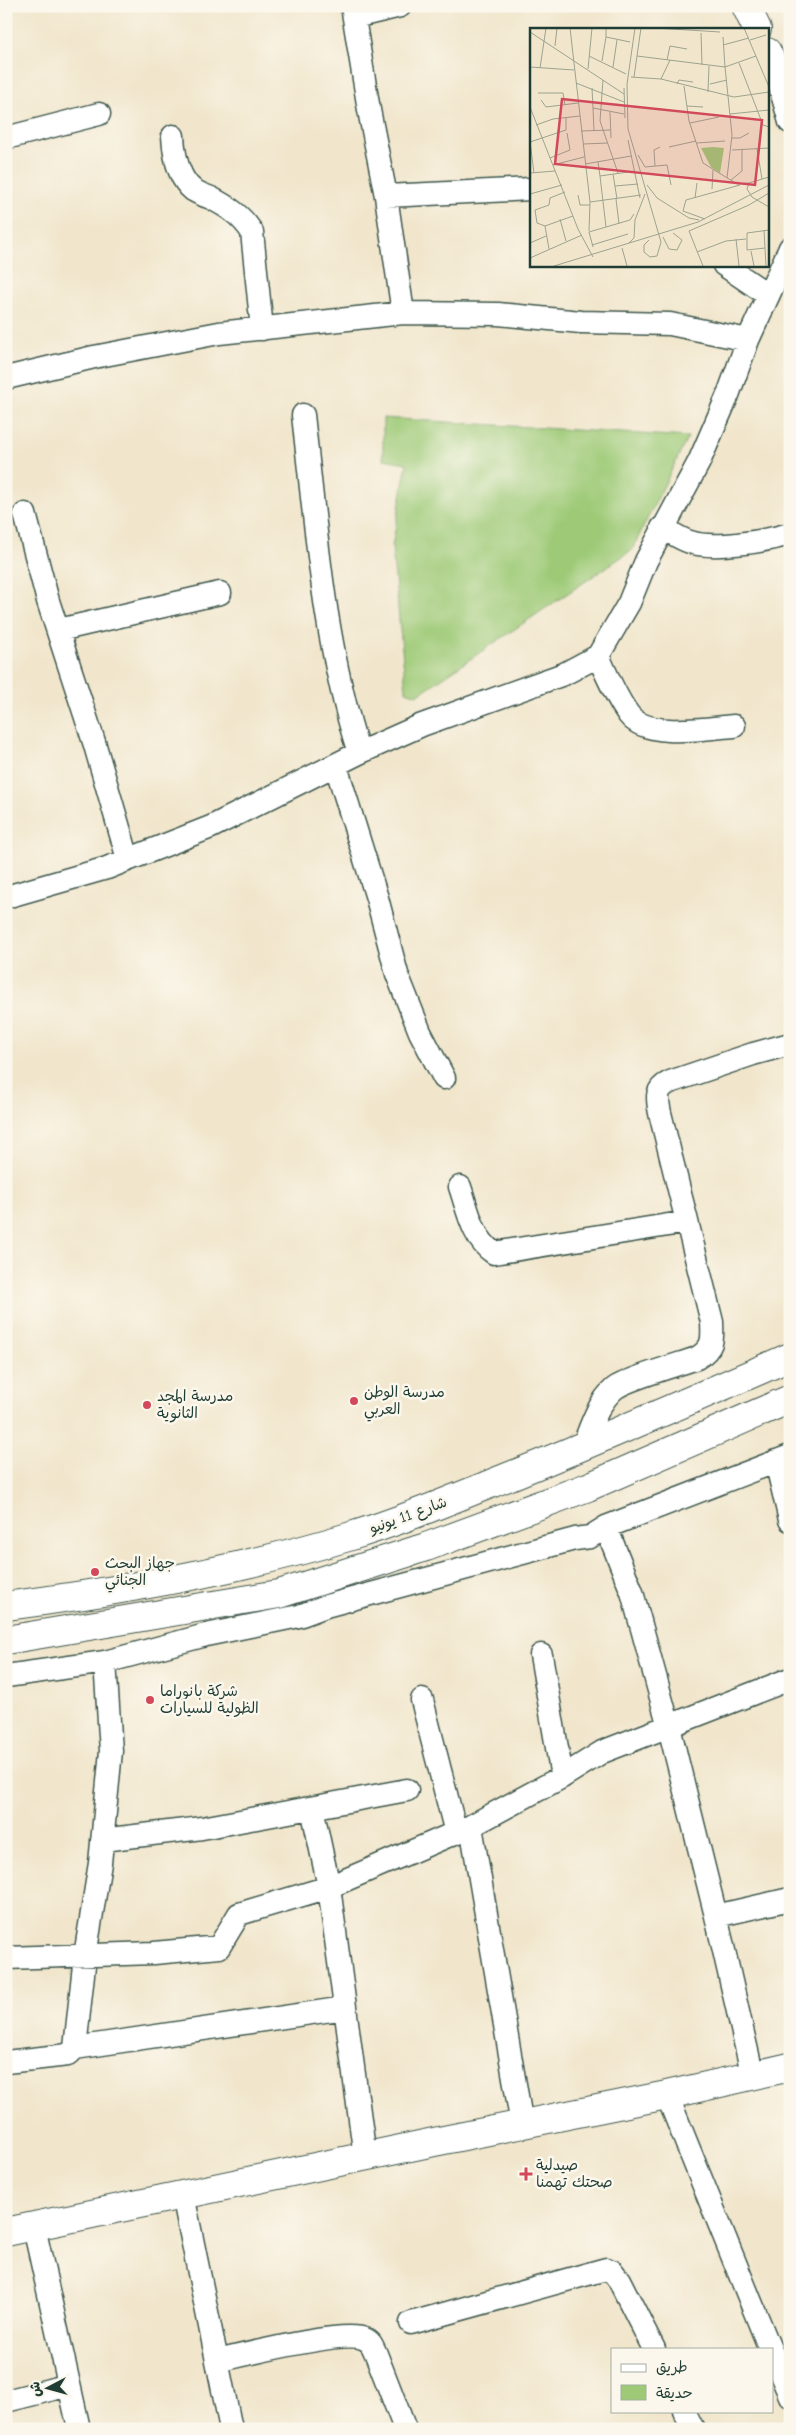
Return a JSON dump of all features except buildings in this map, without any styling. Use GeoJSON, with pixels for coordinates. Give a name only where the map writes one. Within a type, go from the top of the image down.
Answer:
{"type":"FeatureCollection","features":[{"type":"Feature","properties":{"kind":"main road"},"geometry":{"type":"LineString","coordinates":[[746,6],[757,28]]}},
{"type":"Feature","properties":{"kind":"main road","name":"شارع 11 يونيو"},"geometry":{"type":"LineString","coordinates":[[6,1606],[61,1599],[231,1569],[349,1536],[454,1499],[790,1357]]}},
{"type":"Feature","properties":{"kind":"main road"},"geometry":{"type":"LineString","coordinates":[[6,1640],[279,1594],[426,1548],[588,1487],[790,1398]]}},
{"type":"Feature","properties":{"kind":"main road"},"geometry":{"type":"LineString","coordinates":[[6,1656],[68,1631]]}},
{"type":"Feature","properties":{"kind":"main road"},"geometry":{"type":"LineString","coordinates":[[6,2232],[753,2077],[790,2067]]}},
{"type":"Feature","properties":{"kind":"street"},"geometry":{"type":"LineString","coordinates":[[400,6],[353,12],[386,196],[403,313]]}},
{"type":"Feature","properties":{"kind":"street"},"geometry":{"type":"LineString","coordinates":[[777,68],[790,122]]}},
{"type":"Feature","properties":{"kind":"street"},"geometry":{"type":"LineString","coordinates":[[6,138],[99,114]]}},
{"type":"Feature","properties":{"kind":"street"},"geometry":{"type":"LineString","coordinates":[[174,136],[174,148],[181,174],[193,189],[231,209],[244,219],[252,232],[262,329]]}},
{"type":"Feature","properties":{"kind":"street"},"geometry":{"type":"LineString","coordinates":[[386,196],[530,189]]}},
{"type":"Feature","properties":{"kind":"street"},"geometry":{"type":"LineString","coordinates":[[6,897],[107,868],[211,827],[422,725],[564,674],[598,656],[629,603],[662,528],[699,462],[728,395],[748,340],[790,248]]}},
{"type":"Feature","properties":{"kind":"street"},"geometry":{"type":"LineString","coordinates":[[725,266],[768,295]]}},
{"type":"Feature","properties":{"kind":"street"},"geometry":{"type":"LineString","coordinates":[[6,378],[196,337],[403,313],[498,314],[581,322],[663,323],[748,340]]}},
{"type":"Feature","properties":{"kind":"street"},"geometry":{"type":"LineString","coordinates":[[303,415],[323,596],[346,713],[360,754]]}},
{"type":"Feature","properties":{"kind":"street"},"geometry":{"type":"LineString","coordinates":[[25,514],[35,556],[128,859]]}},
{"type":"Feature","properties":{"kind":"street"},"geometry":{"type":"LineString","coordinates":[[662,528],[690,542],[709,545],[754,541],[790,534]]}},
{"type":"Feature","properties":{"kind":"street"},"geometry":{"type":"LineString","coordinates":[[58,630],[220,593]]}},
{"type":"Feature","properties":{"kind":"street"},"geometry":{"type":"LineString","coordinates":[[598,656],[623,706],[635,722],[666,730],[734,726]]}},
{"type":"Feature","properties":{"kind":"street"},"geometry":{"type":"LineString","coordinates":[[336,766],[377,898],[397,974],[420,1032],[444,1078]]}},
{"type":"Feature","properties":{"kind":"street"},"geometry":{"type":"LineString","coordinates":[[583,1446],[596,1413],[604,1400],[616,1387],[697,1358],[708,1351],[712,1339],[712,1322],[658,1101],[657,1092],[660,1086],[753,1054],[790,1044]]}},
{"type":"Feature","properties":{"kind":"street"},"geometry":{"type":"LineString","coordinates":[[460,1187],[472,1224],[484,1246],[494,1253],[687,1222]]}},
{"type":"Feature","properties":{"kind":"street"},"geometry":{"type":"LineString","coordinates":[[6,1676],[106,1662],[206,1635],[299,1616],[326,1606],[575,1539],[590,1537],[606,1528],[783,1458],[790,1520]]}},
{"type":"Feature","properties":{"kind":"street"},"geometry":{"type":"LineString","coordinates":[[606,1528],[632,1592],[669,1727],[716,1916],[753,2077]]}},
{"type":"Feature","properties":{"kind":"street"},"geometry":{"type":"LineString","coordinates":[[541,1655],[562,1776]]}},
{"type":"Feature","properties":{"kind":"street"},"geometry":{"type":"LineString","coordinates":[[75,2048],[84,1956],[102,1840],[111,1751],[106,1662]]}},
{"type":"Feature","properties":{"kind":"street"},"geometry":{"type":"LineString","coordinates":[[6,1958],[84,1956],[219,1947],[239,1914],[328,1887],[463,1829],[562,1776],[602,1752],[790,1679]]}},
{"type":"Feature","properties":{"kind":"street"},"geometry":{"type":"LineString","coordinates":[[422,1700],[463,1829],[522,2125]]}},
{"type":"Feature","properties":{"kind":"street"},"geometry":{"type":"LineString","coordinates":[[102,1840],[202,1828],[408,1790]]}},
{"type":"Feature","properties":{"kind":"street"},"geometry":{"type":"LineString","coordinates":[[312,1808],[328,1887],[365,2157]]}},
{"type":"Feature","properties":{"kind":"street"},"geometry":{"type":"LineString","coordinates":[[716,1916],[790,1899]]}},
{"type":"Feature","properties":{"kind":"street"},"geometry":{"type":"LineString","coordinates":[[6,2062],[68,2055],[75,2048],[345,2008]]}},
{"type":"Feature","properties":{"kind":"street"},"geometry":{"type":"LineString","coordinates":[[667,2095],[770,2348]]}},
{"type":"Feature","properties":{"kind":"street"},"geometry":{"type":"LineString","coordinates":[[183,2195],[232,2429]]}},
{"type":"Feature","properties":{"kind":"street"},"geometry":{"type":"LineString","coordinates":[[34,2227],[79,2429]]}},
{"type":"Feature","properties":{"kind":"street"},"geometry":{"type":"LineString","coordinates":[[411,2323],[606,2269],[612,2271],[619,2280],[653,2348]]}},
{"type":"Feature","properties":{"kind":"street"},"geometry":{"type":"LineString","coordinates":[[217,2361],[343,2336],[365,2338],[371,2343],[376,2354],[405,2429]]}},
{"type":"Feature","properties":{"kind":"street"},"geometry":{"type":"LineString","coordinates":[[774,2358],[790,2396]]}},
{"type":"Feature","properties":{"kind":"street"},"geometry":{"type":"LineString","coordinates":[[6,2401],[69,2385]]}},
{"type":"Feature","properties":{"kind":"street"},"geometry":{"type":"LineString","coordinates":[[684,2412],[692,2429]]}},
{"type":"Feature","properties":{"kind":"green space"},"geometry":{"type":"Polygon","coordinates":[[[383,418],[688,437],[632,550],[417,695],[406,691],[392,547],[407,463],[383,459],[383,418]]]}},
{"type":"Feature","properties":{"kind":"place","name":"مدرسة الوطن العربي"},"geometry":{"type":"Point","coordinates":[354,1401]}},
{"type":"Feature","properties":{"kind":"place","name":"مدرسة المجد الثانوية"},"geometry":{"type":"Point","coordinates":[147,1405]}},
{"type":"Feature","properties":{"kind":"place","name":"جهاز البحث الجنائي"},"geometry":{"type":"Point","coordinates":[95,1572]}},
{"type":"Feature","properties":{"kind":"place","name":"شركة بانوراما الظولية للسيارات"},"geometry":{"type":"Point","coordinates":[150,1700]}},
{"type":"Feature","properties":{"kind":"place","name":"صيدلية صحتك تهمنا"},"geometry":{"type":"Point","coordinates":[526,2174]}}]}
